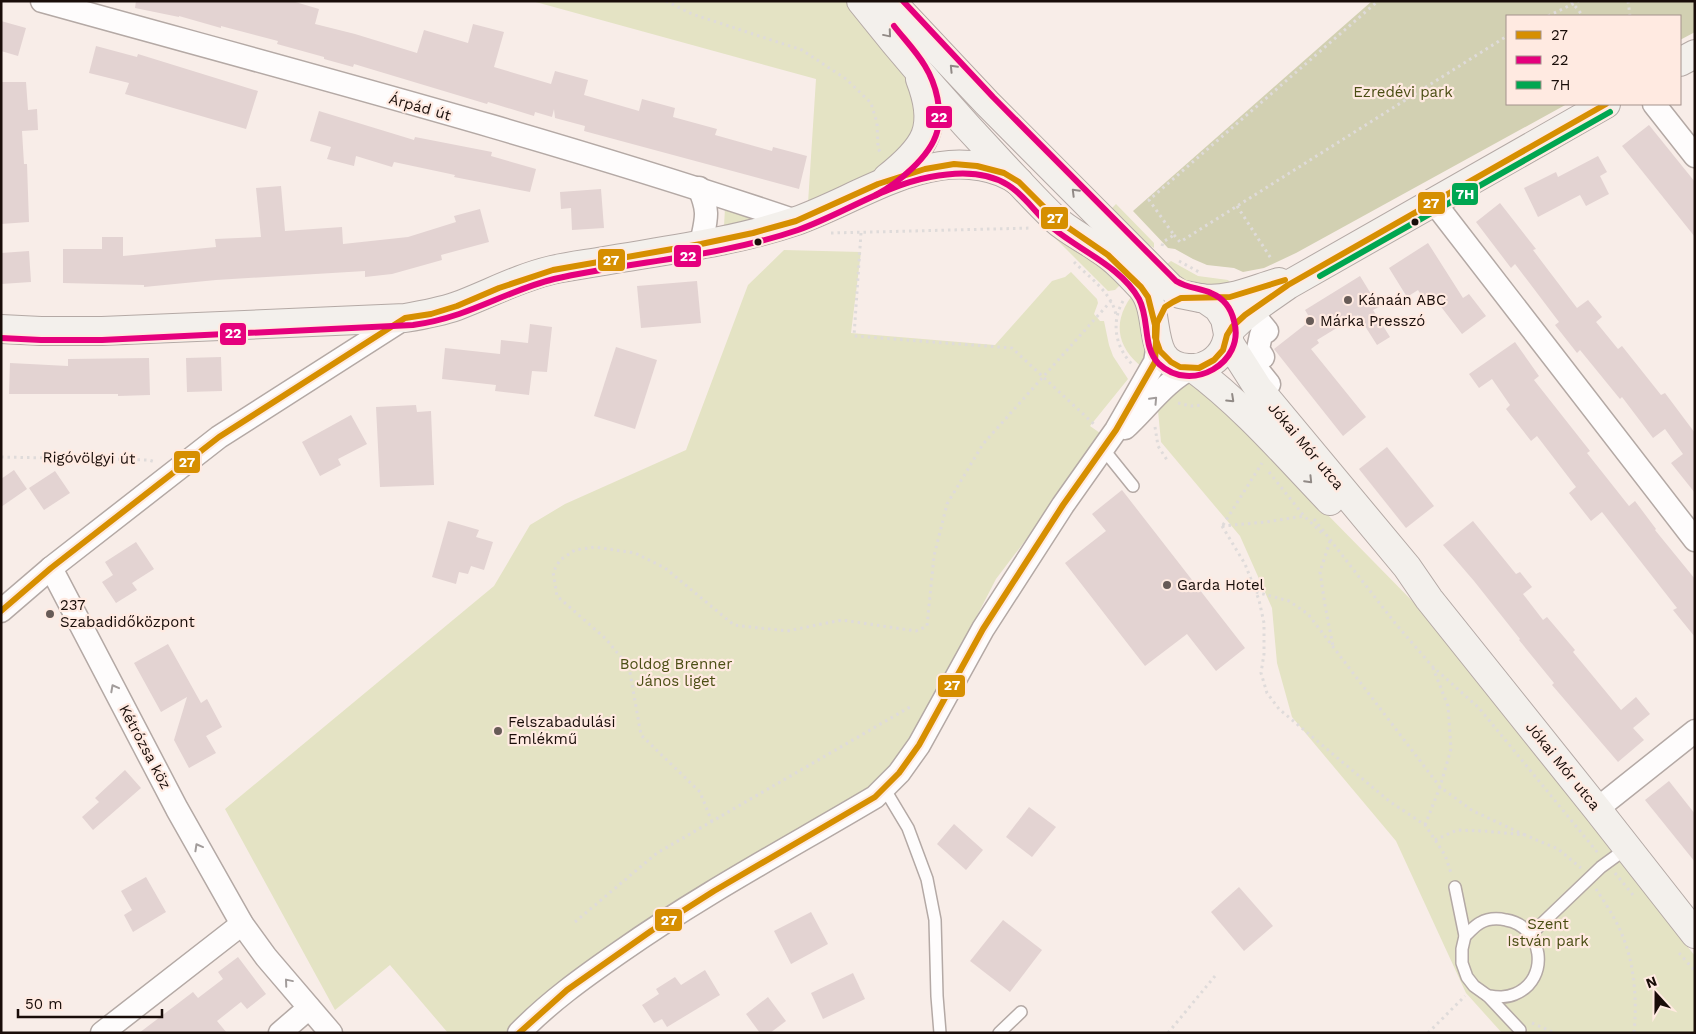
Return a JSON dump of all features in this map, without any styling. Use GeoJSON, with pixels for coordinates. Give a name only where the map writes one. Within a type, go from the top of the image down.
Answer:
{"type":"FeatureCollection","features":[{"type":"Feature","properties":{"kind":"street","name":"Árpád út"},"geometry":{"type":"LineString","coordinates":[[42,1],[409,103],[699,188],[796,220]]}},
{"type":"Feature","properties":{"kind":"street"},"geometry":{"type":"LineString","coordinates":[[861,1],[963,123],[1057,220],[1108,255],[1141,288],[1150,303],[1160,351],[1171,362],[1180,367],[1193,368],[1207,365],[1216,358],[1225,345],[1227,335],[1226,324],[1222,313],[1198,289]]}},
{"type":"Feature","properties":{"kind":"street"},"geometry":{"type":"LineString","coordinates":[[891,1],[987,103],[1171,288],[1180,294],[1198,289]]}},
{"type":"Feature","properties":{"kind":"street"},"geometry":{"type":"LineString","coordinates":[[1681,61],[1695,54]]}},
{"type":"Feature","properties":{"kind":"street"},"geometry":{"type":"LineString","coordinates":[[915,66],[924,86],[929,108],[928,132],[918,149]]}},
{"type":"Feature","properties":{"kind":"street"},"geometry":{"type":"LineString","coordinates":[[882,163],[894,172],[918,149],[963,123],[987,103]]}},
{"type":"Feature","properties":{"kind":"street"},"geometry":{"type":"LineString","coordinates":[[1227,335],[1232,327],[1246,315],[1288,285],[1604,105]]}},
{"type":"Feature","properties":{"kind":"street"},"geometry":{"type":"LineString","coordinates":[[1655,105],[1695,156]]}},
{"type":"Feature","properties":{"kind":"street"},"geometry":{"type":"LineString","coordinates":[[1,328],[41,331],[102,331],[405,318],[432,314],[457,306],[499,288],[553,270],[701,244],[753,233],[796,220],[882,163],[925,169],[954,164],[977,166],[1013,177],[1020,182]]}},
{"type":"Feature","properties":{"kind":"street"},"geometry":{"type":"LineString","coordinates":[[699,188],[706,204],[706,219],[701,244]]}},
{"type":"Feature","properties":{"kind":"street"},"geometry":{"type":"LineString","coordinates":[[1433,201],[1695,540]]}},
{"type":"Feature","properties":{"kind":"street"},"geometry":{"type":"LineString","coordinates":[[1198,289],[1211,299],[1235,296],[1316,268]]}},
{"type":"Feature","properties":{"kind":"street"},"geometry":{"type":"LineString","coordinates":[[519,1033],[539,1013],[596,969],[663,922],[875,797],[899,773],[919,745],[983,629],[1063,505],[1100,455],[1151,371],[1157,358],[1156,334],[1159,316],[1166,306],[1198,289]]}},
{"type":"Feature","properties":{"kind":"street"},"geometry":{"type":"LineString","coordinates":[[1,611],[51,568],[219,437],[405,318]]}},
{"type":"Feature","properties":{"kind":"street"},"geometry":{"type":"LineString","coordinates":[[1258,320],[1267,331],[1261,335],[1258,349],[1264,357],[1253,364],[1296,417],[1332,478]]}},
{"type":"Feature","properties":{"kind":"street","name":"Jókai Mór utca"},"geometry":{"type":"LineString","coordinates":[[1227,335],[1238,357],[1258,388],[1407,567],[1429,599],[1597,809],[1617,856],[1685,941]]}},
{"type":"Feature","properties":{"kind":"street"},"geometry":{"type":"LineString","coordinates":[[1100,455],[1162,391],[1193,368]]}},
{"type":"Feature","properties":{"kind":"street","name":"Jókai Mór utca"},"geometry":{"type":"LineString","coordinates":[[1193,368],[1238,406],[1394,568],[1429,599]]}},
{"type":"Feature","properties":{"kind":"street","name":"Kétrózsa köz"},"geometry":{"type":"LineString","coordinates":[[51,568],[177,809],[242,924],[266,957],[331,1033]]}},
{"type":"Feature","properties":{"kind":"street"},"geometry":{"type":"LineString","coordinates":[[1597,809],[1695,731]]}},
{"type":"Feature","properties":{"kind":"street"},"geometry":{"type":"LineString","coordinates":[[102,1033],[242,924]]}},
{"type":"Feature","properties":{"kind":"street"},"geometry":{"type":"LineString","coordinates":[[280,1033],[309,1008]]}},
{"type":"Feature","properties":{"kind":"lane"},"geometry":{"type":"LineString","coordinates":[[1100,455],[1133,486]]}},
{"type":"Feature","properties":{"kind":"lane"},"geometry":{"type":"LineString","coordinates":[[884,788],[908,828],[927,879],[935,920],[940,1033]]}},
{"type":"Feature","properties":{"kind":"lane"},"geometry":{"type":"LineString","coordinates":[[1531,934],[1617,856]]}},
{"type":"Feature","properties":{"kind":"lane"},"geometry":{"type":"LineString","coordinates":[[1455,886],[1465,936],[1462,949],[1462,963],[1467,977],[1520,1030]]}},
{"type":"Feature","properties":{"kind":"lane"},"geometry":{"type":"LineString","coordinates":[[1465,936],[1479,923],[1497,918],[1516,921],[1531,934],[1537,946],[1539,960],[1535,974],[1527,986],[1516,994],[1502,997],[1488,996]]}},
{"type":"Feature","properties":{"kind":"lane"},"geometry":{"type":"LineString","coordinates":[[999,1033],[1021,1012]]}},
{"type":"Feature","properties":{"kind":"path"},"geometry":{"type":"LineString","coordinates":[[666,1],[692,14],[802,50],[846,79],[871,103],[877,123],[878,148],[882,163]]}},
{"type":"Feature","properties":{"kind":"path"},"geometry":{"type":"LineString","coordinates":[[1378,1],[1149,200],[1180,242],[1506,37]]}},
{"type":"Feature","properties":{"kind":"path"},"geometry":{"type":"LineString","coordinates":[[1550,15],[1578,1]]}},
{"type":"Feature","properties":{"kind":"path"},"geometry":{"type":"LineString","coordinates":[[1628,1],[1630,15]]}},
{"type":"Feature","properties":{"kind":"path"},"geometry":{"type":"LineString","coordinates":[[1572,3],[1583,15]]}},
{"type":"Feature","properties":{"kind":"path"},"geometry":{"type":"LineString","coordinates":[[1237,206],[1277,266]]}},
{"type":"Feature","properties":{"kind":"path"},"geometry":{"type":"LineString","coordinates":[[1026,229],[861,233],[854,336],[1012,348],[1098,428]]}},
{"type":"Feature","properties":{"kind":"path"},"geometry":{"type":"LineString","coordinates":[[1162,246],[1163,242],[1174,235]]}},
{"type":"Feature","properties":{"kind":"path"},"geometry":{"type":"LineString","coordinates":[[1175,258],[1191,269],[1198,289]]}},
{"type":"Feature","properties":{"kind":"path"},"geometry":{"type":"LineString","coordinates":[[1108,297],[1115,310],[1116,318]]}},
{"type":"Feature","properties":{"kind":"path"},"geometry":{"type":"LineString","coordinates":[[712,822],[700,792],[641,735],[628,667],[606,639],[557,596],[553,572],[560,560],[575,550],[595,547],[635,553],[665,568],[734,625],[787,631],[842,620],[916,631],[927,626],[934,556],[947,504],[983,444],[1111,301]]}},
{"type":"Feature","properties":{"kind":"path","name":"Rigóvölgyi út"},"geometry":{"type":"LineString","coordinates":[[1,457],[149,460],[173,472]]}},
{"type":"Feature","properties":{"kind":"path"},"geometry":{"type":"LineString","coordinates":[[1222,526],[1266,458]]}},
{"type":"Feature","properties":{"kind":"path"},"geometry":{"type":"LineString","coordinates":[[1262,464],[1304,516],[1330,541],[1432,666],[1479,708],[1617,856],[1638,902]]}},
{"type":"Feature","properties":{"kind":"path"},"geometry":{"type":"LineString","coordinates":[[1222,526],[1304,516]]}},
{"type":"Feature","properties":{"kind":"path"},"geometry":{"type":"LineString","coordinates":[[1222,526],[1245,564],[1260,600],[1264,623],[1264,654],[1261,674],[1267,693],[1279,709],[1390,801],[1425,825],[1446,855],[1455,886]]}},
{"type":"Feature","properties":{"kind":"path"},"geometry":{"type":"LineString","coordinates":[[1330,541],[1320,572],[1334,649]]}},
{"type":"Feature","properties":{"kind":"path"},"geometry":{"type":"LineString","coordinates":[[1256,592],[1289,601],[1308,614],[1440,787],[1473,811],[1525,835]]}},
{"type":"Feature","properties":{"kind":"path"},"geometry":{"type":"LineString","coordinates":[[1425,825],[1440,787],[1451,749],[1448,706],[1432,666]]}},
{"type":"Feature","properties":{"kind":"path"},"geometry":{"type":"LineString","coordinates":[[575,922],[657,853],[910,707]]}},
{"type":"Feature","properties":{"kind":"path"},"geometry":{"type":"LineString","coordinates":[[1685,941],[1695,972]]}},
{"type":"Feature","properties":{"kind":"path"},"geometry":{"type":"LineString","coordinates":[[1168,1033],[1214,976]]}},
{"type":"Feature","properties":{"kind":"path"},"geometry":{"type":"LineString","coordinates":[[1428,1033],[1474,986]]}},
{"type":"Feature","properties":{"kind":"green space"},"geometry":{"type":"Polygon","coordinates":[[[532,1],[849,1],[906,73],[919,131],[884,168],[808,203],[816,79],[532,1]]]}},
{"type":"Feature","properties":{"kind":"green space","name":"Ezredévi park"},"geometry":{"type":"Polygon","coordinates":[[[1372,1],[1695,1],[1695,32],[1681,39],[1681,15],[1506,15],[1506,105],[1565,105],[1296,253],[1264,268],[1243,272],[1234,268],[1207,265],[1193,259],[1175,249],[1168,248],[1133,211],[1372,1]]]}},
{"type":"Feature","properties":{"kind":"green space"},"geometry":{"type":"Polygon","coordinates":[[[1116,204],[1154,243],[1154,248],[1132,229],[1123,225],[1110,210],[1116,204]]]}},
{"type":"Feature","properties":{"kind":"green space"},"geometry":{"type":"Polygon","coordinates":[[[725,208],[764,217],[724,226],[725,208]]]}},
{"type":"Feature","properties":{"kind":"green space"},"geometry":{"type":"Polygon","coordinates":[[[1030,213],[1124,281],[1115,290],[1108,291],[1030,213]]]}},
{"type":"Feature","properties":{"kind":"green space","name":"Boldog Brenner János liget"},"geometry":{"type":"Polygon","coordinates":[[[784,250],[861,252],[851,333],[995,345],[1052,281],[1065,277],[1071,272],[1097,299],[1098,303],[1094,314],[1100,321],[1104,321],[1113,356],[1128,379],[1090,426],[1100,433],[1114,414],[1056,500],[996,579],[914,738],[893,765],[859,795],[567,982],[505,1033],[448,1033],[390,965],[335,1010],[225,809],[494,586],[530,525],[565,504],[686,450],[748,285],[784,250]]]}},
{"type":"Feature","properties":{"kind":"green space"},"geometry":{"type":"Polygon","coordinates":[[[1171,261],[1198,276],[1228,280],[1235,288],[1199,289],[1162,268],[1171,261]]]}},
{"type":"Feature","properties":{"kind":"green space"},"geometry":{"type":"Polygon","coordinates":[[[1135,292],[1146,349],[1143,368],[1127,351],[1120,332],[1123,312],[1135,292]]]}},
{"type":"Feature","properties":{"kind":"green space","name":"Szent István park"},"geometry":{"type":"Polygon","coordinates":[[[1184,377],[1211,396],[1427,616],[1695,956],[1695,1033],[1502,1033],[1466,993],[1396,841],[1292,717],[1277,663],[1272,608],[1240,536],[1161,442],[1157,400],[1184,377]]]}},
{"type":"Feature","properties":{"kind":"building"},"geometry":{"type":"Polygon","coordinates":[[[136,1],[292,1],[319,9],[315,24],[417,53],[424,30],[468,43],[473,24],[504,32],[494,67],[551,84],[555,71],[588,80],[584,95],[639,111],[642,99],[675,108],[673,117],[717,129],[715,135],[772,151],[773,147],[807,156],[799,189],[584,131],[585,126],[555,118],[554,109],[552,117],[535,112],[534,116],[488,102],[487,104],[354,64],[353,67],[324,59],[324,57],[277,44],[278,41],[179,16],[135,8],[136,1]]]}},
{"type":"Feature","properties":{"kind":"building"},"geometry":{"type":"Polygon","coordinates":[[[1,21],[26,28],[18,56],[1,51],[1,21]]]}},
{"type":"Feature","properties":{"kind":"building"},"geometry":{"type":"Polygon","coordinates":[[[96,46],[137,57],[138,54],[258,91],[246,129],[125,94],[129,83],[89,73],[96,46]]]}},
{"type":"Feature","properties":{"kind":"building"},"geometry":{"type":"Polygon","coordinates":[[[1,82],[26,82],[28,110],[37,109],[38,130],[22,131],[24,164],[27,164],[29,222],[1,224],[1,82]]]}},
{"type":"Feature","properties":{"kind":"building"},"geometry":{"type":"Polygon","coordinates":[[[319,111],[414,140],[415,137],[492,152],[491,156],[536,169],[530,192],[454,177],[455,175],[394,162],[392,167],[356,156],[354,166],[327,159],[331,147],[310,141],[319,111]]]}},
{"type":"Feature","properties":{"kind":"building"},"geometry":{"type":"Polygon","coordinates":[[[1649,125],[1695,182],[1695,237],[1622,146],[1649,125]]]}},
{"type":"Feature","properties":{"kind":"building"},"geometry":{"type":"Polygon","coordinates":[[[1598,156],[1607,172],[1600,176],[1609,194],[1586,206],[1580,195],[1538,217],[1524,188],[1556,172],[1558,177],[1598,156]]]}},
{"type":"Feature","properties":{"kind":"building"},"geometry":{"type":"Polygon","coordinates":[[[281,186],[285,231],[342,227],[343,244],[408,237],[456,222],[454,216],[480,209],[489,242],[441,255],[442,260],[392,274],[365,277],[365,271],[216,280],[144,287],[144,285],[63,283],[63,249],[102,249],[102,237],[123,237],[123,256],[216,247],[215,239],[261,237],[256,188],[281,186]]]}},
{"type":"Feature","properties":{"kind":"building"},"geometry":{"type":"Polygon","coordinates":[[[601,189],[604,228],[572,230],[571,208],[561,209],[560,192],[601,189]]]}},
{"type":"Feature","properties":{"kind":"building"},"geometry":{"type":"Polygon","coordinates":[[[1500,203],[1536,249],[1533,250],[1577,308],[1588,300],[1602,317],[1596,322],[1618,349],[1622,346],[1661,395],[1665,393],[1695,433],[1695,493],[1671,463],[1683,454],[1665,429],[1653,438],[1622,397],[1620,399],[1580,350],[1577,353],[1555,325],[1559,322],[1515,264],[1511,268],[1476,222],[1500,203]]]}},
{"type":"Feature","properties":{"kind":"building"},"geometry":{"type":"Polygon","coordinates":[[[1428,243],[1463,298],[1469,294],[1486,316],[1462,334],[1432,295],[1424,300],[1418,290],[1407,297],[1389,268],[1428,243]]]}},
{"type":"Feature","properties":{"kind":"building"},"geometry":{"type":"Polygon","coordinates":[[[29,251],[31,282],[1,284],[1,253],[29,251]]]}},
{"type":"Feature","properties":{"kind":"building"},"geometry":{"type":"Polygon","coordinates":[[[1360,276],[1379,307],[1373,310],[1390,337],[1377,345],[1358,315],[1317,340],[1319,343],[1311,349],[1366,417],[1343,436],[1274,349],[1311,320],[1305,310],[1360,276]]]}},
{"type":"Feature","properties":{"kind":"building"},"geometry":{"type":"Polygon","coordinates":[[[697,281],[701,323],[641,328],[637,286],[697,281]]]}},
{"type":"Feature","properties":{"kind":"building"},"geometry":{"type":"Polygon","coordinates":[[[530,324],[552,327],[547,372],[532,371],[529,395],[495,391],[496,385],[442,379],[445,348],[500,354],[501,340],[528,343],[530,324]]]}},
{"type":"Feature","properties":{"kind":"building"},"geometry":{"type":"Polygon","coordinates":[[[1515,342],[1539,376],[1534,380],[1590,451],[1587,453],[1629,506],[1635,501],[1655,530],[1695,579],[1695,637],[1673,610],[1677,608],[1602,512],[1591,521],[1569,493],[1576,487],[1537,436],[1531,441],[1506,409],[1510,405],[1492,379],[1479,388],[1469,374],[1515,342]]]}},
{"type":"Feature","properties":{"kind":"building"},"geometry":{"type":"Polygon","coordinates":[[[616,347],[657,360],[635,429],[594,416],[616,347]]]}},
{"type":"Feature","properties":{"kind":"building"},"geometry":{"type":"Polygon","coordinates":[[[221,357],[222,391],[187,392],[186,358],[221,357]]]}},
{"type":"Feature","properties":{"kind":"building"},"geometry":{"type":"Polygon","coordinates":[[[149,358],[150,395],[9,394],[10,363],[68,366],[68,359],[149,358]]]}},
{"type":"Feature","properties":{"kind":"building"},"geometry":{"type":"Polygon","coordinates":[[[416,405],[417,412],[431,411],[434,485],[380,487],[376,407],[416,405]]]}},
{"type":"Feature","properties":{"kind":"building"},"geometry":{"type":"Polygon","coordinates":[[[351,415],[367,444],[338,459],[341,465],[320,476],[302,442],[351,415]]]}},
{"type":"Feature","properties":{"kind":"building"},"geometry":{"type":"Polygon","coordinates":[[[1387,447],[1434,506],[1406,528],[1359,469],[1387,447]]]}},
{"type":"Feature","properties":{"kind":"building"},"geometry":{"type":"Polygon","coordinates":[[[14,470],[27,489],[1,507],[1,479],[14,470]]]}},
{"type":"Feature","properties":{"kind":"building"},"geometry":{"type":"Polygon","coordinates":[[[55,471],[70,493],[44,510],[29,488],[55,471]]]}},
{"type":"Feature","properties":{"kind":"building","name":"Garda Hotel"},"geometry":{"type":"Polygon","coordinates":[[[1122,490],[1245,648],[1216,671],[1187,634],[1145,666],[1065,563],[1106,531],[1092,514],[1122,490]]]}},
{"type":"Feature","properties":{"kind":"building"},"geometry":{"type":"Polygon","coordinates":[[[448,521],[479,530],[476,537],[493,542],[484,570],[471,566],[468,574],[459,572],[456,584],[432,577],[448,521]]]}},
{"type":"Feature","properties":{"kind":"building"},"geometry":{"type":"Polygon","coordinates":[[[1473,521],[1516,574],[1520,572],[1532,587],[1523,594],[1543,620],[1547,617],[1621,710],[1636,697],[1650,714],[1633,728],[1644,740],[1618,762],[1552,685],[1554,683],[1520,639],[1443,545],[1473,521]]]}},
{"type":"Feature","properties":{"kind":"building"},"geometry":{"type":"Polygon","coordinates":[[[136,542],[154,569],[132,583],[137,590],[116,603],[102,582],[113,575],[105,562],[136,542]]]}},
{"type":"Feature","properties":{"kind":"building"},"geometry":{"type":"Polygon","coordinates":[[[168,644],[201,703],[207,699],[222,727],[206,736],[216,753],[189,768],[174,740],[187,697],[161,712],[134,663],[168,644]]]}},
{"type":"Feature","properties":{"kind":"building"},"geometry":{"type":"Polygon","coordinates":[[[125,770],[141,788],[93,830],[82,817],[99,802],[95,798],[125,770]]]}},
{"type":"Feature","properties":{"kind":"building"},"geometry":{"type":"Polygon","coordinates":[[[1669,781],[1695,814],[1695,862],[1645,800],[1669,781]]]}},
{"type":"Feature","properties":{"kind":"building"},"geometry":{"type":"Polygon","coordinates":[[[1029,807],[1056,827],[1032,857],[1006,837],[1029,807]]]}},
{"type":"Feature","properties":{"kind":"building"},"geometry":{"type":"Polygon","coordinates":[[[954,824],[983,850],[966,870],[937,844],[954,824]]]}},
{"type":"Feature","properties":{"kind":"building"},"geometry":{"type":"Polygon","coordinates":[[[146,877],[166,912],[133,932],[124,915],[132,910],[121,891],[146,877]]]}},
{"type":"Feature","properties":{"kind":"building"},"geometry":{"type":"Polygon","coordinates":[[[1239,887],[1273,926],[1244,951],[1211,912],[1239,887]]]}},
{"type":"Feature","properties":{"kind":"building"},"geometry":{"type":"Polygon","coordinates":[[[811,912],[828,944],[791,964],[774,931],[811,912]]]}},
{"type":"Feature","properties":{"kind":"building"},"geometry":{"type":"Polygon","coordinates":[[[1003,920],[1042,950],[1010,992],[970,961],[1003,920]]]}},
{"type":"Feature","properties":{"kind":"building"},"geometry":{"type":"Polygon","coordinates":[[[238,957],[266,994],[247,1009],[241,1002],[217,1021],[227,1033],[139,1033],[193,992],[198,998],[223,979],[218,972],[238,957]]]}},
{"type":"Feature","properties":{"kind":"building"},"geometry":{"type":"Polygon","coordinates":[[[705,970],[720,995],[667,1027],[662,1019],[654,1023],[642,1005],[659,994],[656,989],[675,977],[681,985],[705,970]]]}},
{"type":"Feature","properties":{"kind":"building"},"geometry":{"type":"Polygon","coordinates":[[[853,973],[865,999],[823,1019],[811,993],[853,973]]]}},
{"type":"Feature","properties":{"kind":"building"},"geometry":{"type":"Polygon","coordinates":[[[768,997],[786,1021],[770,1033],[760,1033],[746,1014],[768,997]]]}},
{"type":"Feature","properties":{"kind":"transit line","name":"22"},"geometry":{"type":"LineString","coordinates":[[1,338],[102,340],[419,324],[459,314],[530,286],[554,279],[707,253],[768,239],[798,230],[913,181],[950,174],[970,174],[990,177],[1008,185],[1054,229],[1100,260],[1122,278],[1139,299],[1150,350],[1159,364],[1172,372],[1186,376],[1200,375],[1213,370],[1224,361],[1232,350],[1236,336],[1233,316],[1226,304],[1211,293],[1176,281],[993,97],[903,1]]}},
{"type":"Feature","properties":{"kind":"transit line","name":"22"},"geometry":{"type":"LineString","coordinates":[[876,195],[894,184],[928,151],[939,124],[939,107],[929,73],[918,55],[894,26]]}},
{"type":"Feature","properties":{"kind":"transit line","name":"27"},"geometry":{"type":"LineString","coordinates":[[1,611],[51,568],[219,437],[405,318],[431,314],[457,306],[499,288],[553,270],[753,233],[796,221],[878,184],[925,169],[954,164],[977,166],[1004,173],[1019,182],[1057,220],[1108,255],[1141,287],[1148,297],[1155,325],[1155,337],[1160,351],[1171,362],[1180,367],[1199,368],[1214,360],[1223,350],[1227,335],[1232,327],[1245,315],[1288,285],[1604,105]]}},
{"type":"Feature","properties":{"kind":"transit line","name":"7H"},"geometry":{"type":"LineString","coordinates":[[1320,276],[1610,112]]}},
{"type":"Feature","properties":{"kind":"transit line","name":"27"},"geometry":{"type":"LineString","coordinates":[[519,1033],[567,990],[651,931],[714,891],[875,797],[899,773],[919,745],[983,629],[1063,505],[1116,430],[1155,362],[1157,323],[1165,307],[1181,298],[1230,297],[1285,280]]}},
{"type":"Feature","properties":{"kind":"place","name":"Kánaán ABC"},"geometry":{"type":"Point","coordinates":[1348,300]}},
{"type":"Feature","properties":{"kind":"place","name":"Márka Presszó"},"geometry":{"type":"Point","coordinates":[1310,321]}},
{"type":"Feature","properties":{"kind":"place","name":"Garda Hotel"},"geometry":{"type":"Point","coordinates":[1167,585]}},
{"type":"Feature","properties":{"kind":"place","name":"237 Szabadidőközpont"},"geometry":{"type":"Point","coordinates":[50,614]}},
{"type":"Feature","properties":{"kind":"place","name":"Felszabadulási Emlékmű"},"geometry":{"type":"Point","coordinates":[498,731]}}]}
